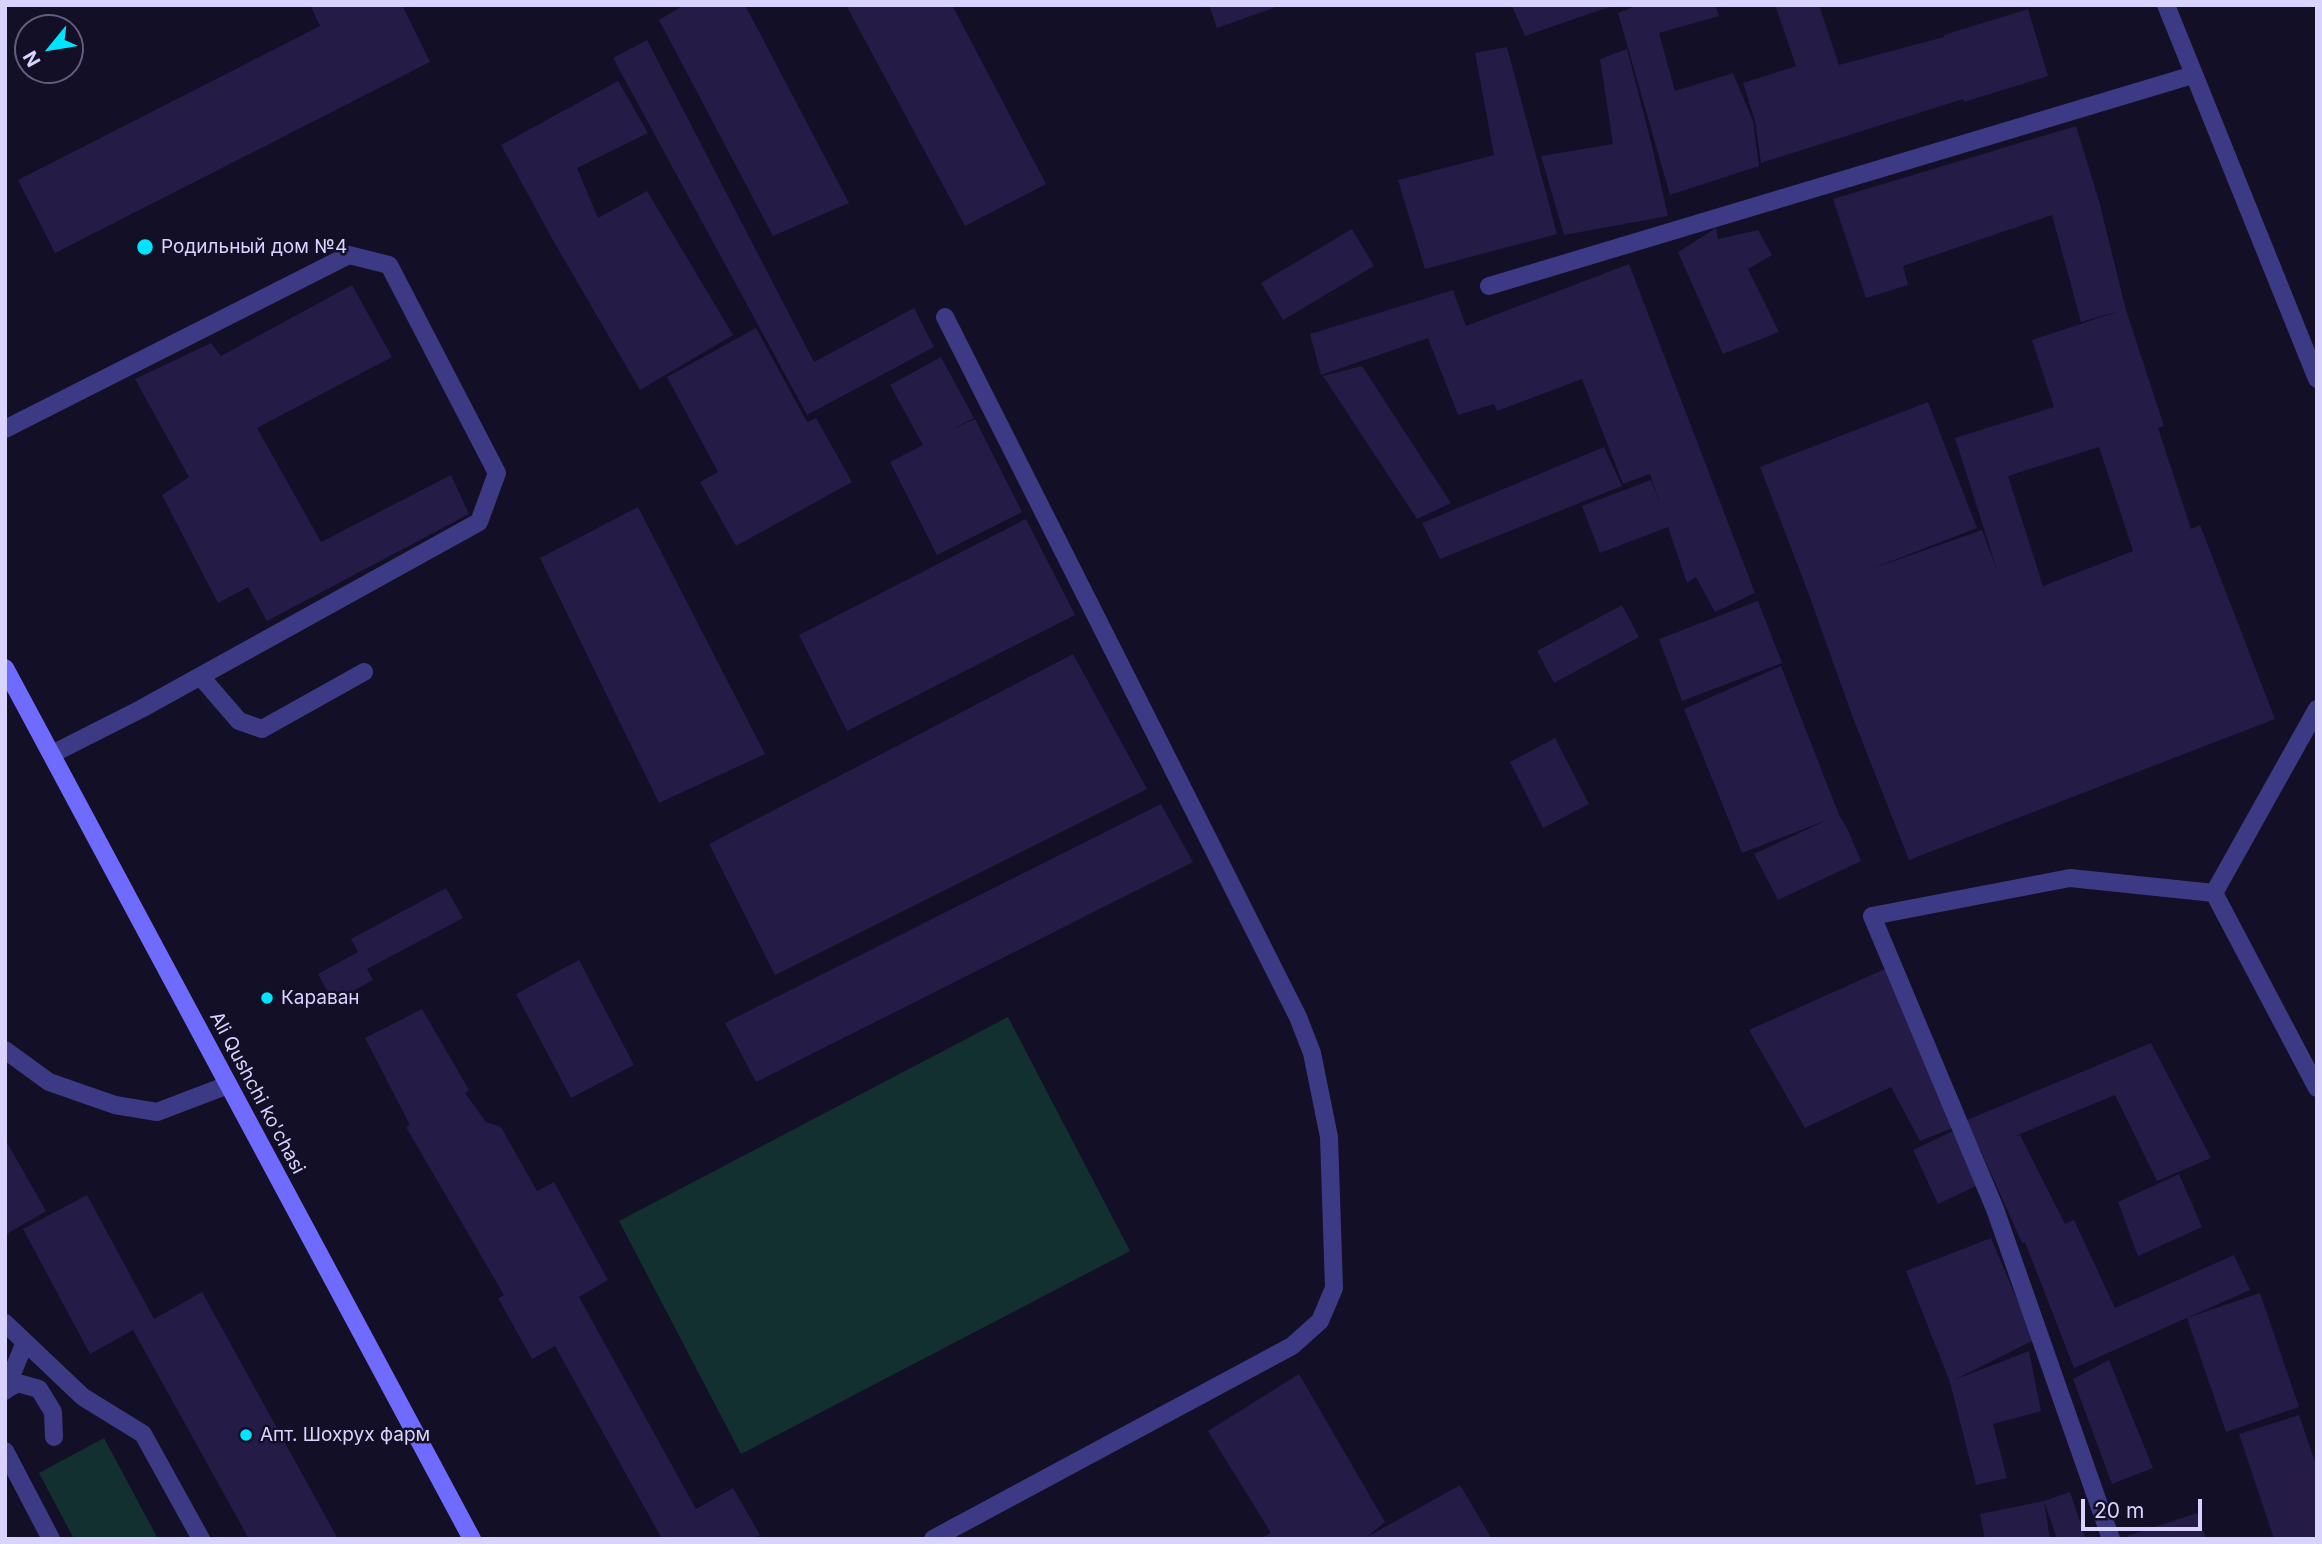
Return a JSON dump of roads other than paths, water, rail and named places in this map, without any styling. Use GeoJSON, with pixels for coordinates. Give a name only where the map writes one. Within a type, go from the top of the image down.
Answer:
{"type":"FeatureCollection","features":[{"type":"Feature","properties":{"kind":"main road","name":"Ali Qushchi ko'chasi"},"geometry":{"type":"LineString","coordinates":[[5,668],[472,1539]]}},
{"type":"Feature","properties":{"kind":"street"},"geometry":{"type":"LineString","coordinates":[[2166,5],[2317,379]]}},
{"type":"Feature","properties":{"kind":"street"},"geometry":{"type":"LineString","coordinates":[[1489,286],[2193,75]]}},
{"type":"Feature","properties":{"kind":"street"},"geometry":{"type":"LineString","coordinates":[[5,429],[349,255],[389,265],[498,473],[479,522],[201,677],[52,754]]}},
{"type":"Feature","properties":{"kind":"street"},"geometry":{"type":"LineString","coordinates":[[933,1539],[1292,1346],[1320,1321],[1334,1288],[1329,1137],[1312,1053],[1298,1017],[946,317]]}},
{"type":"Feature","properties":{"kind":"street"},"geometry":{"type":"LineString","coordinates":[[201,677],[239,721],[262,729],[365,672]]}},
{"type":"Feature","properties":{"kind":"street"},"geometry":{"type":"LineString","coordinates":[[2214,893],[2317,709]]}},
{"type":"Feature","properties":{"kind":"street"},"geometry":{"type":"LineString","coordinates":[[2111,1539],[1995,1209],[1872,916],[2070,878],[2214,893]]}},
{"type":"Feature","properties":{"kind":"street"},"geometry":{"type":"LineString","coordinates":[[2214,893],[2317,1088]]}},
{"type":"Feature","properties":{"kind":"street"},"geometry":{"type":"LineString","coordinates":[[5,1050],[49,1082],[116,1105],[157,1112],[228,1085]]}},
{"type":"Feature","properties":{"kind":"street"},"geometry":{"type":"LineString","coordinates":[[5,1322],[83,1397],[143,1434],[201,1539]]}},
{"type":"Feature","properties":{"kind":"street"},"geometry":{"type":"LineString","coordinates":[[5,1390],[25,1342]]}},
{"type":"Feature","properties":{"kind":"street"},"geometry":{"type":"LineString","coordinates":[[5,1390],[18,1383],[39,1389],[53,1412],[54,1437]]}},
{"type":"Feature","properties":{"kind":"street"},"geometry":{"type":"LineString","coordinates":[[5,1451],[51,1539]]}},
{"type":"Feature","properties":{"kind":"place","name":"Родильный дом №4"},"geometry":{"type":"Point","coordinates":[145,247]}},
{"type":"Feature","properties":{"kind":"place","name":"Караван"},"geometry":{"type":"Point","coordinates":[267,998]}},
{"type":"Feature","properties":{"kind":"place","name":"Апт. Шохрух фарм"},"geometry":{"type":"Point","coordinates":[246,1435]}}]}
